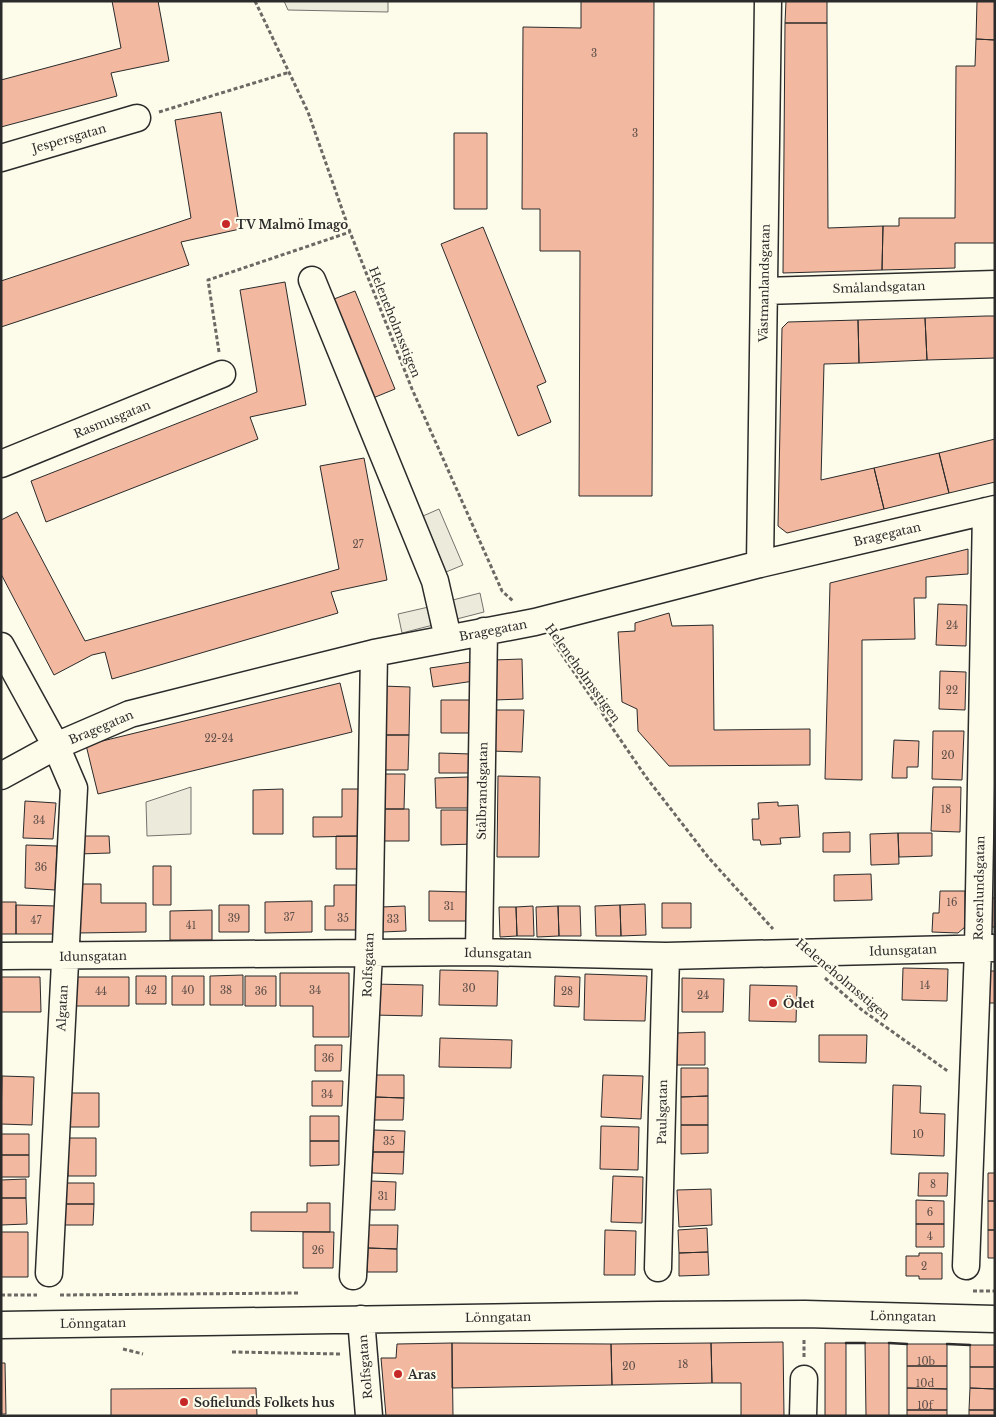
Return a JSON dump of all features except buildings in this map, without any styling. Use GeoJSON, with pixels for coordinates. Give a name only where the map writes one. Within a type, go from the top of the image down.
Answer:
{"type":"FeatureCollection","features":[{"type":"Feature","properties":{"kind":"street","name":"Västmanlandsgatan"},"geometry":{"type":"LineString","coordinates":[[760,564],[768,1]]}},
{"type":"Feature","properties":{"kind":"street","name":"Jespersgatan"},"geometry":{"type":"LineString","coordinates":[[1,158],[137,118]]}},
{"type":"Feature","properties":{"kind":"street"},"geometry":{"type":"LineString","coordinates":[[312,280],[435,581],[448,638]]}},
{"type":"Feature","properties":{"kind":"street","name":"Smålandsgatan"},"geometry":{"type":"LineString","coordinates":[[764,291],[995,284]]}},
{"type":"Feature","properties":{"kind":"street","name":"Rasmusgatan"},"geometry":{"type":"LineString","coordinates":[[1,464],[222,374]]}},
{"type":"Feature","properties":{"kind":"street","name":"Bragegatan"},"geometry":{"type":"LineString","coordinates":[[1,776],[56,746],[130,714],[374,653],[535,622],[760,564],[990,510]]}},
{"type":"Feature","properties":{"kind":"street","name":"Rosenlundsgatan"},"geometry":{"type":"LineString","coordinates":[[966,1266],[973,1088],[986,948],[990,510]]}},
{"type":"Feature","properties":{"kind":"street","name":"Stålbrandsgatan"},"geometry":{"type":"LineString","coordinates":[[479,952],[484,631]]}},
{"type":"Feature","properties":{"kind":"street","name":"Algatan"},"geometry":{"type":"LineString","coordinates":[[1,646],[56,746],[74,788],[50,1288]]}},
{"type":"Feature","properties":{"kind":"street","name":"Rolfsgatan"},"geometry":{"type":"LineString","coordinates":[[353,1276],[369,953],[374,653]]}},
{"type":"Feature","properties":{"kind":"street","name":"Idunsgatan"},"geometry":{"type":"LineString","coordinates":[[1,956],[479,952],[666,956],[986,948]]}},
{"type":"Feature","properties":{"kind":"street","name":"Paulsgatan"},"geometry":{"type":"LineString","coordinates":[[658,1268],[666,956]]}},
{"type":"Feature","properties":{"kind":"street","name":"Lönngatan"},"geometry":{"type":"LineString","coordinates":[[1,1325],[805,1314],[995,1319]]}},
{"type":"Feature","properties":{"kind":"street","name":"Rolfsgatan"},"geometry":{"type":"LineString","coordinates":[[361,1319],[369,1416]]}},
{"type":"Feature","properties":{"kind":"street"},"geometry":{"type":"LineString","coordinates":[[803,1416],[804,1379]]}},
{"type":"Feature","properties":{"kind":"path","name":"Heleneholmsstigen"},"geometry":{"type":"LineString","coordinates":[[255,1],[308,112],[350,232],[412,389],[502,591],[555,644],[570,669],[646,777],[708,858],[796,952],[862,1010],[973,1088]]}},
{"type":"Feature","properties":{"kind":"path"},"geometry":{"type":"LineString","coordinates":[[137,118],[290,72]]}},
{"type":"Feature","properties":{"kind":"path"},"geometry":{"type":"LineString","coordinates":[[222,374],[208,280],[350,232]]}},
{"type":"Feature","properties":{"kind":"path"},"geometry":{"type":"LineString","coordinates":[[1,1295],[50,1288],[307,1293]]}},
{"type":"Feature","properties":{"kind":"shaded area"},"geometry":{"type":"Polygon","coordinates":[[[284,1],[388,1],[388,12],[288,10],[284,1]]]}},
{"type":"Feature","properties":{"kind":"shaded area"},"geometry":{"type":"Polygon","coordinates":[[[439,509],[463,565],[446,572],[423,516],[439,509]]]}},
{"type":"Feature","properties":{"kind":"shaded area"},"geometry":{"type":"Polygon","coordinates":[[[480,593],[484,612],[449,621],[445,602],[480,593]]]}},
{"type":"Feature","properties":{"kind":"shaded area"},"geometry":{"type":"Polygon","coordinates":[[[433,606],[437,624],[402,633],[398,614],[433,606]]]}},
{"type":"Feature","properties":{"kind":"shaded area"},"geometry":{"type":"Polygon","coordinates":[[[191,787],[191,834],[147,836],[146,802],[191,787]]]}},
{"type":"Feature","properties":{"kind":"wall"},"geometry":{"type":"LineString","coordinates":[[846,1343],[865,1343]]}},
{"type":"Feature","properties":{"kind":"wall"},"geometry":{"type":"LineString","coordinates":[[889,1343],[907,1344]]}},
{"type":"Feature","properties":{"kind":"wall"},"geometry":{"type":"LineString","coordinates":[[947,1344],[970,1345]]}},
{"type":"Feature","properties":{"kind":"place","name":"TV Malmö Imago"},"geometry":{"type":"Point","coordinates":[226,224]}},
{"type":"Feature","properties":{"kind":"place","name":"Ödet"},"geometry":{"type":"Point","coordinates":[773,1003]}},
{"type":"Feature","properties":{"kind":"place","name":"Aras"},"geometry":{"type":"Point","coordinates":[398,1374]}},
{"type":"Feature","properties":{"kind":"place","name":"Sofielunds Folkets hus"},"geometry":{"type":"Point","coordinates":[184,1402]}}]}
